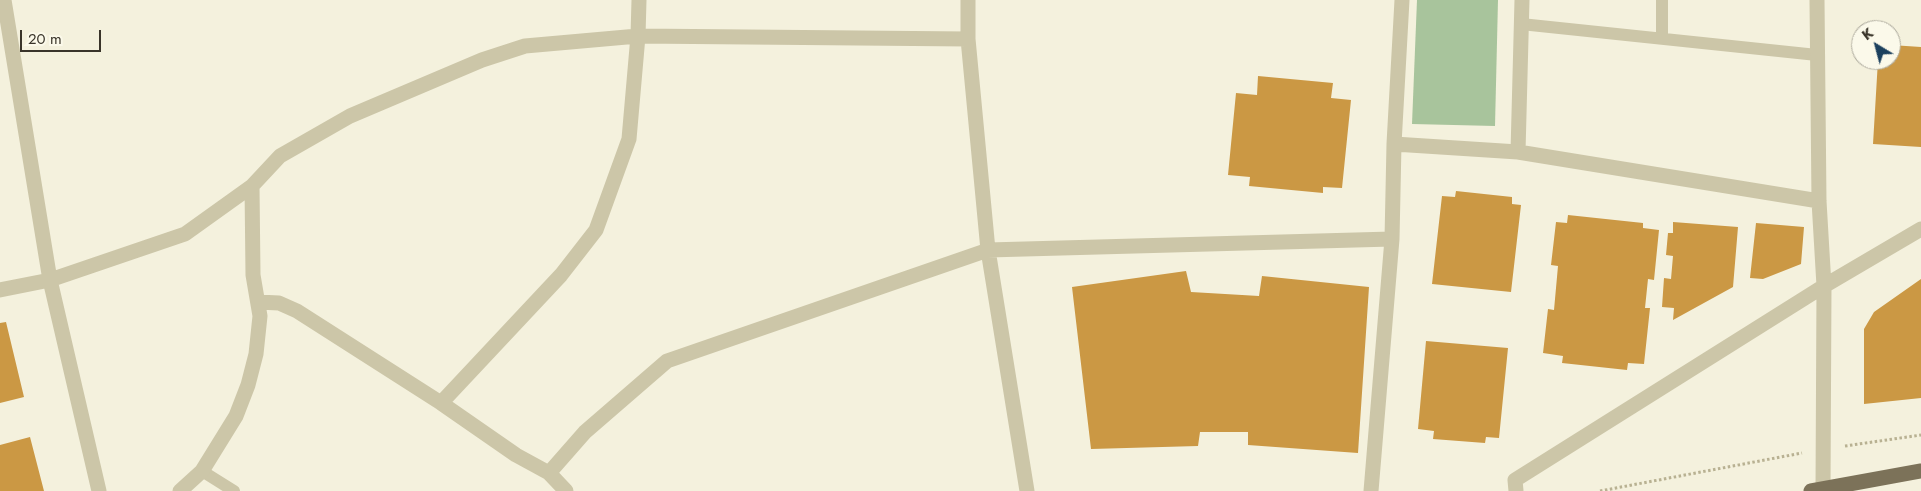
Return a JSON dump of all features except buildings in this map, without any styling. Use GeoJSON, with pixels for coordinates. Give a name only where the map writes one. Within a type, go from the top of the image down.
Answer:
{"type":"FeatureCollection","features":[{"type":"Feature","properties":{"kind":"main road"},"geometry":{"type":"LineString","coordinates":[[1817,490],[1921,471]]}},
{"type":"Feature","properties":{"kind":"street"},"geometry":{"type":"LineString","coordinates":[[4,0],[50,280],[99,491]]}},
{"type":"Feature","properties":{"kind":"street"},"geometry":{"type":"LineString","coordinates":[[441,403],[561,275],[596,230],[629,139],[638,36],[639,0]]}},
{"type":"Feature","properties":{"kind":"street"},"geometry":{"type":"LineString","coordinates":[[968,0],[968,39],[988,250],[1027,491]]}},
{"type":"Feature","properties":{"kind":"street"},"geometry":{"type":"LineString","coordinates":[[1371,491],[1392,239],[1394,144],[1402,0]]}},
{"type":"Feature","properties":{"kind":"street"},"geometry":{"type":"LineString","coordinates":[[1518,152],[1522,0]]}},
{"type":"Feature","properties":{"kind":"street"},"geometry":{"type":"LineString","coordinates":[[1817,0],[1819,201],[1824,286],[1824,449],[1817,490]]}},
{"type":"Feature","properties":{"kind":"street"},"geometry":{"type":"LineString","coordinates":[[0,290],[50,280],[185,234],[252,186],[280,156],[350,116],[482,60],[525,46],[638,36],[968,39]]}},
{"type":"Feature","properties":{"kind":"street"},"geometry":{"type":"LineString","coordinates":[[1394,144],[1518,152],[1819,201]]}},
{"type":"Feature","properties":{"kind":"street"},"geometry":{"type":"LineString","coordinates":[[180,491],[202,471],[236,416],[248,385],[256,354],[260,316],[253,267],[252,186]]}},
{"type":"Feature","properties":{"kind":"street"},"geometry":{"type":"LineString","coordinates":[[1516,491],[1515,480],[1824,286],[1921,229]]}},
{"type":"Feature","properties":{"kind":"street"},"geometry":{"type":"LineString","coordinates":[[549,473],[585,432],[667,361],[988,250],[1392,239]]}},
{"type":"Feature","properties":{"kind":"street"},"geometry":{"type":"LineString","coordinates":[[258,302],[279,303],[296,311],[441,403],[516,455],[549,473],[566,491]]}},
{"type":"Feature","properties":{"kind":"lane"},"geometry":{"type":"LineString","coordinates":[[1662,0],[1662,38]]}},
{"type":"Feature","properties":{"kind":"lane"},"geometry":{"type":"LineString","coordinates":[[1521,24],[1817,55]]}},
{"type":"Feature","properties":{"kind":"lane"},"geometry":{"type":"LineString","coordinates":[[202,471],[234,491]]}},
{"type":"Feature","properties":{"kind":"path"},"geometry":{"type":"LineString","coordinates":[[1600,491],[1824,449],[1921,435]]}},
{"type":"Feature","properties":{"kind":"green space"},"geometry":{"type":"Polygon","coordinates":[[[1417,0],[1498,0],[1495,126],[1412,124],[1417,0]]]}}]}
